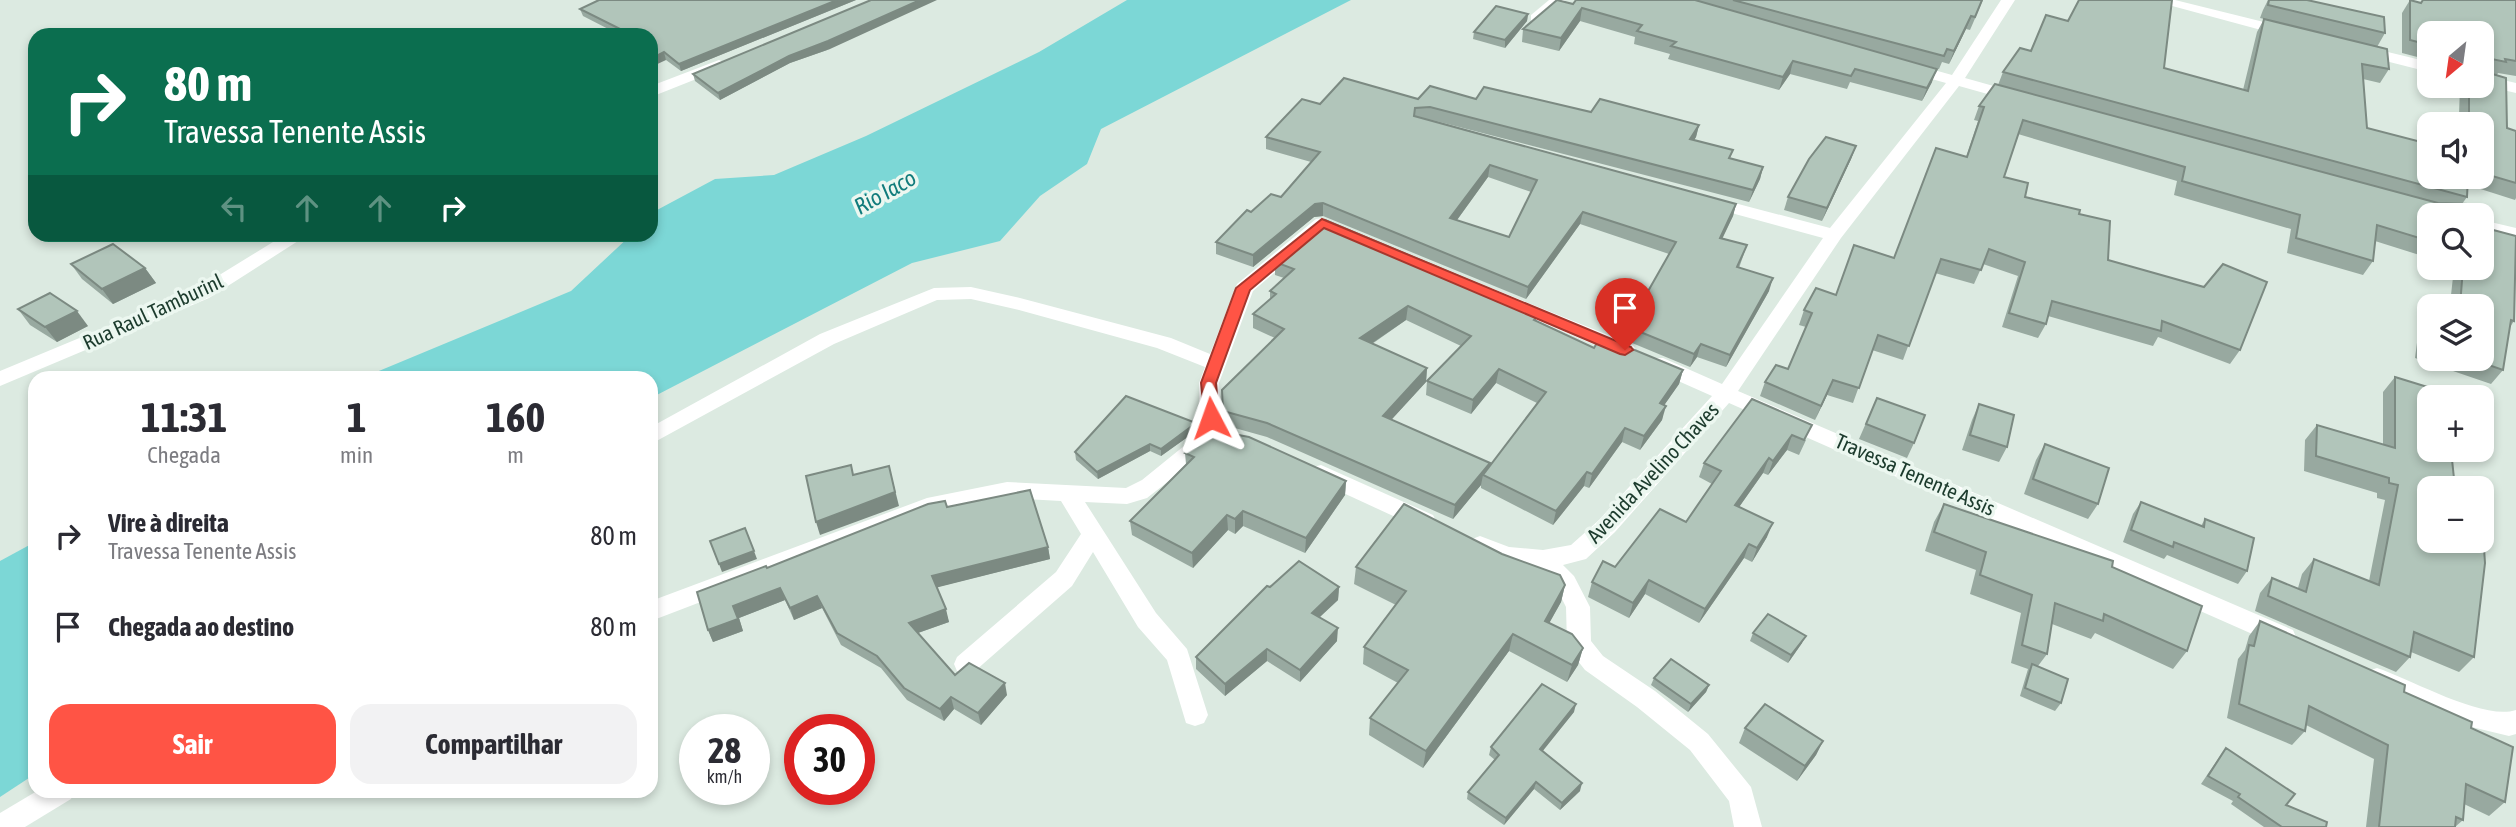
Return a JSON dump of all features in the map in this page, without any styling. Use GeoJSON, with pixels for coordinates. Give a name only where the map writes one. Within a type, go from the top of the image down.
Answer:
{"type":"FeatureCollection","features":[{"type":"Feature","properties":{"kind":"street"},"geometry":{"type":"LineString","coordinates":[[1536,18],[1558,0]]}},
{"type":"Feature","properties":{"kind":"street","name":"Avenida Avelino Chaves"},"geometry":{"type":"LineString","coordinates":[[1308,468],[1507,556],[1543,559],[1578,553],[1607,526],[1726,393],[1834,235],[1956,80],[2008,0]]}},
{"type":"Feature","properties":{"kind":"street"},"geometry":{"type":"LineString","coordinates":[[2157,0],[2299,35]]}},
{"type":"Feature","properties":{"kind":"street"},"geometry":{"type":"LineString","coordinates":[[2338,44],[2417,64]]}},
{"type":"Feature","properties":{"kind":"street"},"geometry":{"type":"LineString","coordinates":[[658,89],[729,62]]}},
{"type":"Feature","properties":{"kind":"street"},"geometry":{"type":"LineString","coordinates":[[1891,63],[2034,102]]}},
{"type":"Feature","properties":{"kind":"street"},"geometry":{"type":"LineString","coordinates":[[2494,83],[2516,88]]}},
{"type":"Feature","properties":{"kind":"street"},"geometry":{"type":"LineString","coordinates":[[1688,196],[1834,235]]}},
{"type":"Feature","properties":{"kind":"street"},"geometry":{"type":"LineString","coordinates":[[658,608],[927,506],[1007,490],[1127,496],[1141,493],[1186,452],[1220,436],[1209,383],[1244,288],[1322,223],[1360,239]]}},
{"type":"Feature","properties":{"kind":"street"},"geometry":{"type":"LineString","coordinates":[[2494,228],[2516,234]]}},
{"type":"Feature","properties":{"kind":"street","name":"Rua Raul Tamburinl"},"geometry":{"type":"LineString","coordinates":[[0,379],[202,294],[287,242]]}},
{"type":"Feature","properties":{"kind":"street","name":"Travessa Tenente Assis"},"geometry":{"type":"LineString","coordinates":[[1474,286],[2306,646]]}},
{"type":"Feature","properties":{"kind":"street"},"geometry":{"type":"LineString","coordinates":[[658,432],[827,339],[934,294],[971,293],[1020,304],[1164,342],[1216,364]]}},
{"type":"Feature","properties":{"kind":"street"},"geometry":{"type":"LineString","coordinates":[[1066,491],[1147,620],[1178,656],[1195,715]]}},
{"type":"Feature","properties":{"kind":"street"},"geometry":{"type":"LineString","coordinates":[[966,664],[1064,579],[1077,555],[1093,536]]}},
{"type":"Feature","properties":{"kind":"street"},"geometry":{"type":"LineString","coordinates":[[1543,559],[1566,583],[1578,607],[1579,644],[1594,663],[1646,699],[1699,742],[1741,796],[1748,827]]}},
{"type":"Feature","properties":{"kind":"street"},"geometry":{"type":"LineString","coordinates":[[2357,669],[2460,714],[2512,723]]}},
{"type":"Feature","properties":{"kind":"street"},"geometry":{"type":"LineString","coordinates":[[1,827],[49,798]]}},
{"type":"Feature","properties":{"kind":"water","name":"Rio Iaco"},"geometry":{"type":"Polygon","coordinates":[[[1127,0],[1351,0],[1101,129],[1087,164],[1040,196],[1000,241],[912,263],[658,394],[658,371],[379,371],[571,291],[624,242],[658,242],[658,209],[715,179],[774,175],[866,136],[1039,52],[1127,0]]]}},
{"type":"Feature","properties":{"kind":"water"},"geometry":{"type":"Polygon","coordinates":[[[28,546],[28,779],[0,797],[0,561],[28,546]]]}},
{"type":"Feature","properties":{"kind":"building"},"geometry":{"type":"Polygon","coordinates":[[[599,0],[837,0],[679,64],[664,52],[658,55],[658,28],[618,28],[580,9],[599,0]]]}},
{"type":"Feature","properties":{"kind":"building"},"geometry":{"type":"Polygon","coordinates":[[[871,0],[920,0],[789,56],[718,93],[693,74],[871,0]]]}},
{"type":"Feature","properties":{"kind":"building"},"geometry":{"type":"Polygon","coordinates":[[[1557,0],[1573,4],[1576,0],[1695,0],[1937,69],[1927,88],[1855,69],[1851,76],[1793,61],[1783,77],[1671,46],[1676,42],[1637,31],[1642,25],[1582,8],[1561,38],[1523,29],[1557,0]]]}},
{"type":"Feature","properties":{"kind":"building"},"geometry":{"type":"Polygon","coordinates":[[[1733,0],[1982,0],[1954,51],[1947,49],[1944,56],[1733,0]]]}},
{"type":"Feature","properties":{"kind":"building"},"geometry":{"type":"Polygon","coordinates":[[[2079,0],[2172,0],[2164,68],[2248,91],[2264,19],[2387,49],[2389,69],[2362,64],[2367,128],[2417,141],[2417,184],[2003,72],[2020,48],[2031,51],[2046,15],[2068,21],[2079,0]]]}},
{"type":"Feature","properties":{"kind":"building"},"geometry":{"type":"Polygon","coordinates":[[[2269,0],[2307,0],[2384,17],[2385,33],[2268,5],[2269,0]]]}},
{"type":"Feature","properties":{"kind":"building"},"geometry":{"type":"Polygon","coordinates":[[[2410,0],[2421,3],[2423,0],[2516,0],[2516,61],[2494,59],[2494,21],[2417,21],[2417,42],[2410,40],[2410,0]]]}},
{"type":"Feature","properties":{"kind":"building"},"geometry":{"type":"Polygon","coordinates":[[[1496,6],[1528,14],[1505,40],[1474,32],[1496,6]]]}},
{"type":"Feature","properties":{"kind":"building"},"geometry":{"type":"Polygon","coordinates":[[[2494,74],[2506,78],[2507,128],[2516,131],[2516,183],[2494,177],[2494,112],[2469,112],[2469,98],[2494,98],[2494,74]]]}},
{"type":"Feature","properties":{"kind":"building"},"geometry":{"type":"Polygon","coordinates":[[[1344,78],[1418,99],[1430,86],[1476,99],[1484,87],[1591,112],[1600,99],[1699,125],[1690,139],[1733,150],[1729,158],[1763,167],[1753,190],[1430,107],[1415,108],[1414,116],[1736,204],[1720,238],[1747,245],[1737,267],[1773,278],[1730,355],[1701,344],[1694,354],[1611,320],[1630,287],[1647,293],[1676,242],[1583,212],[1528,287],[1323,203],[1315,204],[1253,255],[1216,242],[1247,210],[1251,212],[1271,194],[1281,197],[1320,152],[1266,137],[1302,99],[1320,104],[1344,78]],[[1490,165],[1450,218],[1509,237],[1537,180],[1490,165]]]}},
{"type":"Feature","properties":{"kind":"building"},"geometry":{"type":"Polygon","coordinates":[[[1995,84],[2438,203],[2417,203],[2417,237],[2377,225],[2373,261],[2296,238],[2300,215],[2182,181],[2185,167],[2023,120],[2004,177],[2028,183],[2025,197],[2080,210],[2079,214],[2110,221],[2108,260],[2204,287],[2223,264],[2267,282],[2240,350],[2162,321],[2161,331],[2052,301],[2046,324],[2009,313],[2025,262],[1989,249],[1981,270],[1941,259],[1909,346],[1878,335],[1859,388],[1833,380],[1821,406],[1765,382],[1776,365],[1788,369],[1812,313],[1804,310],[1816,288],[1836,295],[1854,245],[1894,258],[1936,148],[1967,157],[1984,107],[1979,106],[1995,84]]]}},
{"type":"Feature","properties":{"kind":"building"},"geometry":{"type":"Polygon","coordinates":[[[1826,137],[1856,146],[1827,208],[1788,197],[1809,159],[1826,137]]]}},
{"type":"Feature","properties":{"kind":"building"},"geometry":{"type":"Polygon","coordinates":[[[2437,189],[2467,189],[2467,197],[2437,189]]]}},
{"type":"Feature","properties":{"kind":"building"},"geometry":{"type":"Polygon","coordinates":[[[1325,220],[1518,301],[1514,306],[1538,316],[1534,320],[1594,348],[1601,336],[1683,370],[1660,403],[1666,406],[1644,436],[1625,428],[1592,474],[1587,472],[1556,511],[1483,475],[1546,392],[1499,369],[1473,400],[1427,381],[1471,336],[1408,306],[1360,338],[1427,368],[1383,416],[1490,463],[1455,505],[1267,423],[1223,411],[1222,390],[1284,329],[1253,314],[1276,294],[1270,291],[1294,269],[1275,262],[1325,220]]]}},
{"type":"Feature","properties":{"kind":"building"},"geometry":{"type":"Polygon","coordinates":[[[2494,230],[2516,236],[2514,321],[2511,320],[2503,370],[2494,367],[2494,294],[2461,294],[2462,280],[2494,280],[2494,230]]]}},
{"type":"Feature","properties":{"kind":"building"},"geometry":{"type":"Polygon","coordinates":[[[113,244],[145,268],[102,289],[71,264],[113,244]]]}},
{"type":"Feature","properties":{"kind":"building"},"geometry":{"type":"Polygon","coordinates":[[[50,293],[77,311],[45,327],[18,309],[50,293]]]}},
{"type":"Feature","properties":{"kind":"building"},"geometry":{"type":"Polygon","coordinates":[[[2395,377],[2421,385],[2417,385],[2417,462],[2452,462],[2454,476],[2417,476],[2417,553],[2484,553],[2474,657],[2414,632],[2410,657],[2268,596],[2272,578],[2306,592],[2314,559],[2379,585],[2398,485],[2389,483],[2389,478],[2316,456],[2317,425],[2395,448],[2395,377]]]}},
{"type":"Feature","properties":{"kind":"building"},"geometry":{"type":"Polygon","coordinates":[[[1126,396],[1196,423],[1161,449],[1150,444],[1097,472],[1075,452],[1126,396]]]}},
{"type":"Feature","properties":{"kind":"building"},"geometry":{"type":"Polygon","coordinates":[[[1877,398],[1925,415],[1914,443],[1866,424],[1877,398]]]}},
{"type":"Feature","properties":{"kind":"building"},"geometry":{"type":"Polygon","coordinates":[[[1752,399],[1812,425],[1804,440],[1792,435],[1773,461],[1769,458],[1735,505],[1773,523],[1757,548],[1749,544],[1705,609],[1649,580],[1633,603],[1592,582],[1603,561],[1615,567],[1660,509],[1686,522],[1721,471],[1704,463],[1752,399]]]}},
{"type":"Feature","properties":{"kind":"building"},"geometry":{"type":"Polygon","coordinates":[[[1979,404],[2014,415],[2007,447],[1970,435],[1979,404]]]}},
{"type":"Feature","properties":{"kind":"building"},"geometry":{"type":"Polygon","coordinates":[[[1217,431],[1249,437],[1346,481],[1306,538],[1243,511],[1235,519],[1227,515],[1192,553],[1130,521],[1194,457],[1185,453],[1207,435],[1217,431]]]}},
{"type":"Feature","properties":{"kind":"building"},"geometry":{"type":"Polygon","coordinates":[[[2045,444],[2109,468],[2098,504],[2033,479],[2045,444]]]}},
{"type":"Feature","properties":{"kind":"building"},"geometry":{"type":"Polygon","coordinates":[[[851,465],[853,475],[889,466],[895,492],[816,522],[806,476],[851,465]]]}},
{"type":"Feature","properties":{"kind":"building"},"geometry":{"type":"Polygon","coordinates":[[[1030,490],[1048,547],[932,576],[946,609],[909,623],[955,675],[969,663],[1005,683],[978,713],[951,697],[940,709],[904,688],[877,656],[837,633],[817,596],[790,608],[780,588],[733,606],[738,619],[708,630],[697,592],[766,566],[767,568],[928,504],[945,501],[947,507],[1030,490]]]}},
{"type":"Feature","properties":{"kind":"building"},"geometry":{"type":"Polygon","coordinates":[[[2141,502],[2204,527],[2205,519],[2254,538],[2247,571],[2174,542],[2173,547],[2131,530],[2141,502]]]}},
{"type":"Feature","properties":{"kind":"building"},"geometry":{"type":"Polygon","coordinates":[[[1404,504],[1502,554],[1560,575],[1565,585],[1545,621],[1572,634],[1583,648],[1572,665],[1513,634],[1426,751],[1370,718],[1408,670],[1364,647],[1406,591],[1356,567],[1404,504]]]}},
{"type":"Feature","properties":{"kind":"building"},"geometry":{"type":"Polygon","coordinates":[[[1944,504],[2113,561],[2112,567],[2202,606],[2187,651],[2104,614],[2103,621],[2055,603],[2047,654],[2022,645],[2032,595],[1980,575],[1986,552],[1934,532],[1944,504]]]}},
{"type":"Feature","properties":{"kind":"building"},"geometry":{"type":"Polygon","coordinates":[[[745,528],[754,551],[719,564],[710,541],[745,528]]]}},
{"type":"Feature","properties":{"kind":"building"},"geometry":{"type":"Polygon","coordinates":[[[1299,561],[1339,587],[1312,613],[1338,628],[1300,670],[1267,649],[1225,684],[1196,657],[1267,586],[1270,587],[1299,561]]]}},
{"type":"Feature","properties":{"kind":"building"},"geometry":{"type":"Polygon","coordinates":[[[1768,614],[1806,636],[1791,655],[1753,633],[1768,614]]]}},
{"type":"Feature","properties":{"kind":"building"},"geometry":{"type":"Polygon","coordinates":[[[2260,621],[2405,685],[2404,692],[2472,722],[2471,728],[2513,747],[2505,802],[2466,784],[2463,820],[2456,817],[2455,827],[2379,827],[2388,745],[2309,706],[2305,731],[2239,704],[2249,645],[2254,646],[2260,621]]]}},
{"type":"Feature","properties":{"kind":"building"},"geometry":{"type":"Polygon","coordinates":[[[1671,659],[1709,685],[1691,704],[1654,678],[1671,659]]]}},
{"type":"Feature","properties":{"kind":"building"},"geometry":{"type":"Polygon","coordinates":[[[2032,664],[2068,679],[2061,703],[2025,688],[2032,664]]]}},
{"type":"Feature","properties":{"kind":"building"},"geometry":{"type":"Polygon","coordinates":[[[1542,684],[1576,704],[1540,749],[1582,783],[1562,803],[1536,782],[1506,818],[1468,792],[1499,755],[1491,747],[1542,684]]]}},
{"type":"Feature","properties":{"kind":"building"},"geometry":{"type":"Polygon","coordinates":[[[1765,704],[1823,741],[1805,766],[1745,728],[1765,704]]]}},
{"type":"Feature","properties":{"kind":"building"},"geometry":{"type":"Polygon","coordinates":[[[2226,748],[2295,794],[2286,805],[2327,822],[2326,827],[2282,827],[2238,797],[2240,794],[2208,776],[2226,748]]]}},
{"type":"Feature","properties":{"kind":"route"},"geometry":{"type":"LineString","coordinates":[[1211,418],[1209,383],[1223,337],[1244,288],[1322,223],[1625,350]]}}]}
